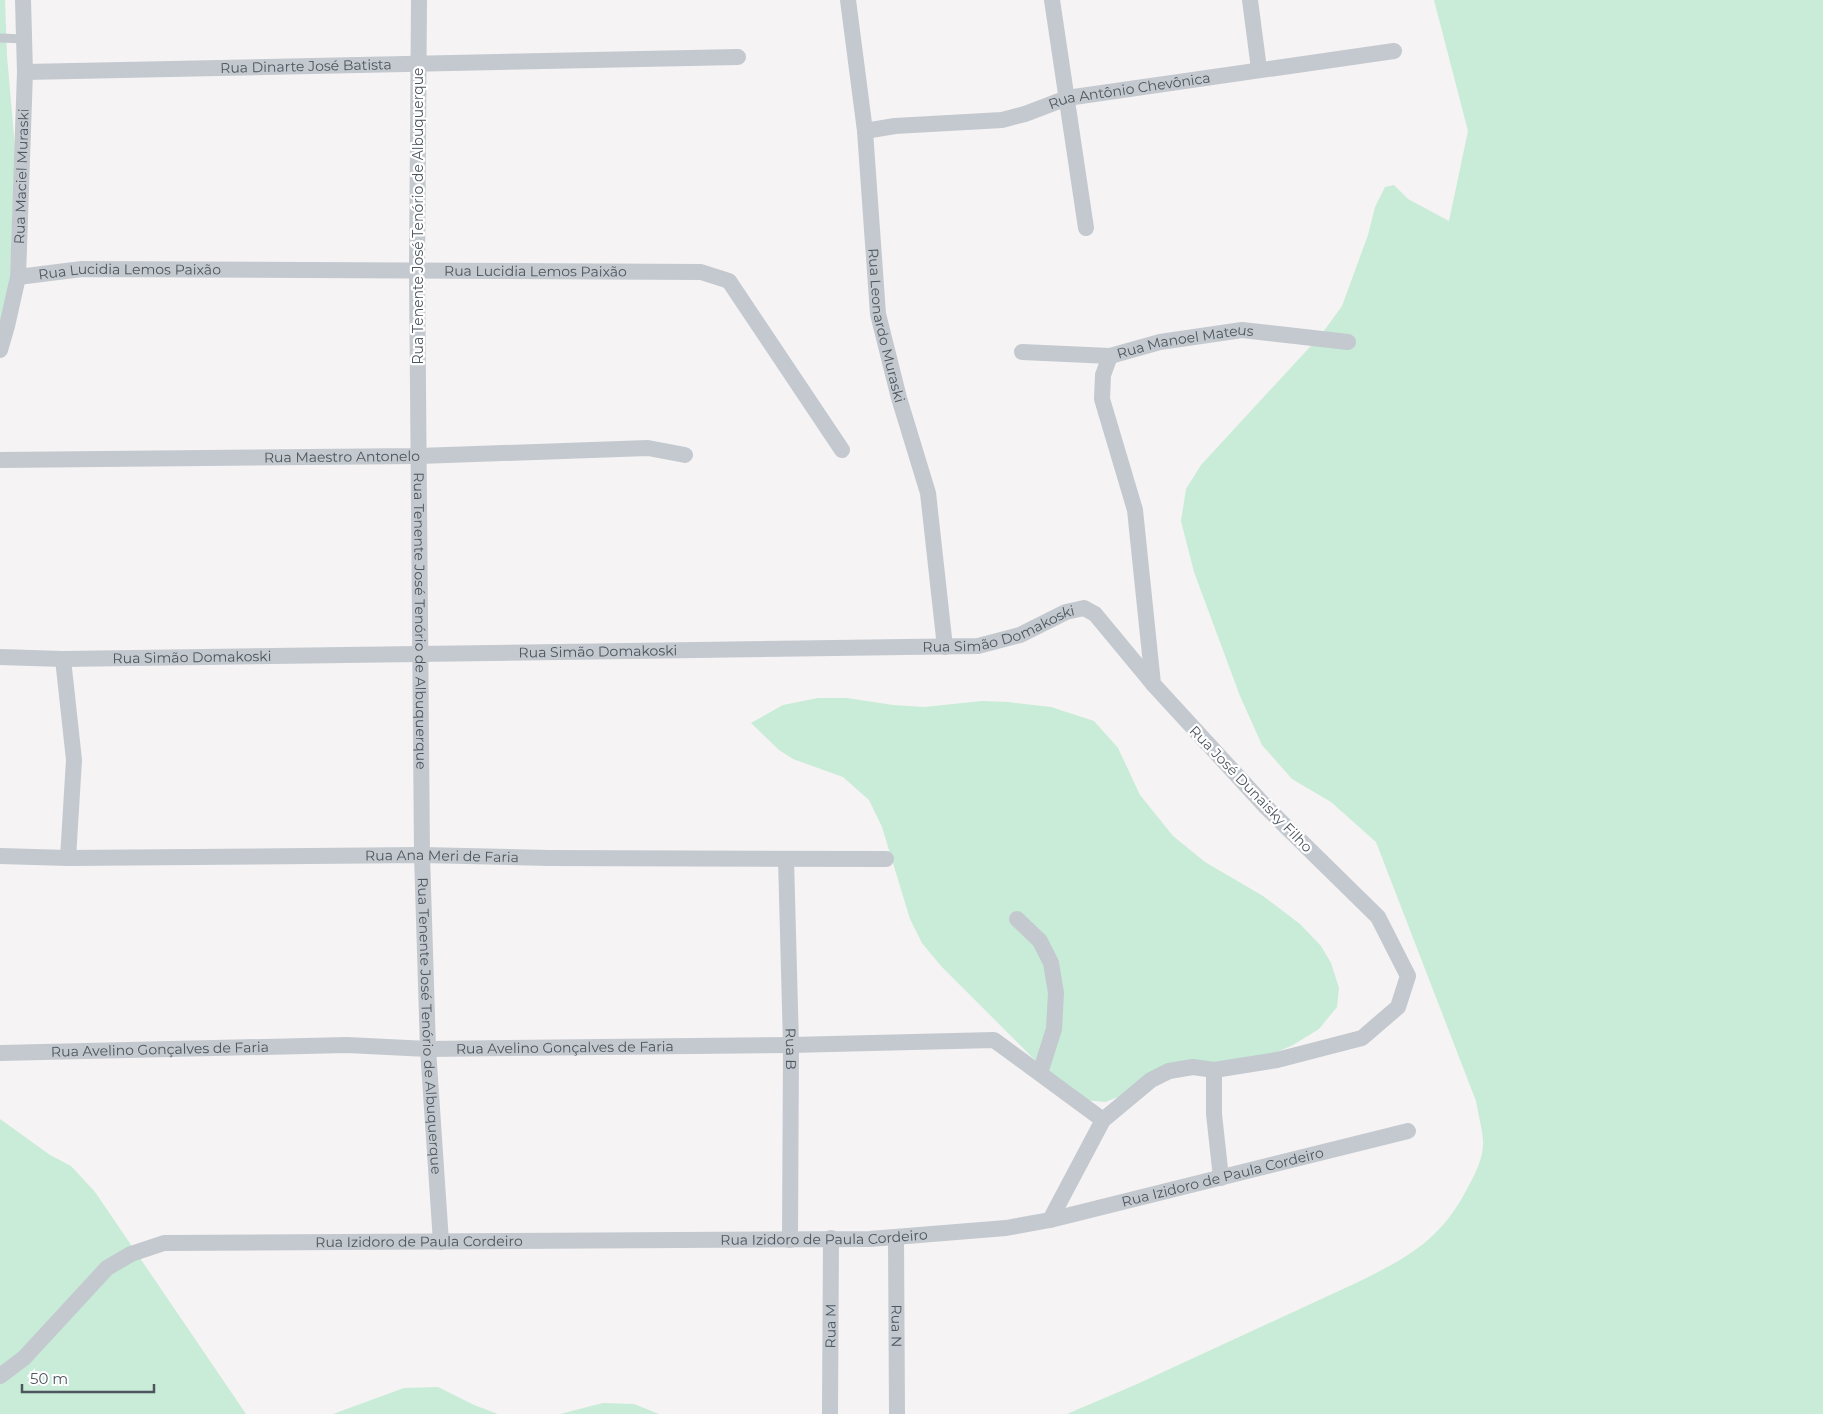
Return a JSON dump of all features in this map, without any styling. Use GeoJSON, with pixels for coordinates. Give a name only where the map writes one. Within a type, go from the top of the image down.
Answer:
{"type":"FeatureCollection","features":[{"type":"Feature","properties":{"kind":"street","name":"Rua Maciel Muraski"},"geometry":{"type":"LineString","coordinates":[[0,350],[18,276],[25,72],[22,0]]}},
{"type":"Feature","properties":{"kind":"street","name":"Rua Tenente José Tenório de Albuquerque"},"geometry":{"type":"LineString","coordinates":[[419,0],[417,271],[422,653],[422,855],[428,1049],[441,1242]]}},
{"type":"Feature","properties":{"kind":"street","name":"Rua Leonardo Muraski"},"geometry":{"type":"LineString","coordinates":[[848,0],[865,131],[878,314],[899,398],[928,494],[945,647]]}},
{"type":"Feature","properties":{"kind":"street"},"geometry":{"type":"LineString","coordinates":[[1052,0],[1086,228]]}},
{"type":"Feature","properties":{"kind":"street"},"geometry":{"type":"LineString","coordinates":[[1250,0],[1259,70]]}},
{"type":"Feature","properties":{"kind":"street","name":"Rua Antônio Chevônica"},"geometry":{"type":"LineString","coordinates":[[865,131],[895,126],[1002,120],[1026,114],[1067,98],[1394,50]]}},
{"type":"Feature","properties":{"kind":"street","name":"Rua Dinarte José Batista"},"geometry":{"type":"LineString","coordinates":[[25,72],[738,57]]}},
{"type":"Feature","properties":{"kind":"street","name":"Rua Lucidia Lemos Paixão"},"geometry":{"type":"LineString","coordinates":[[18,276],[82,269],[701,272],[729,281],[842,450]]}},
{"type":"Feature","properties":{"kind":"street","name":"Rua Manoel Mateus"},"geometry":{"type":"LineString","coordinates":[[1022,352],[1110,356],[1160,342],[1242,330],[1348,342]]}},
{"type":"Feature","properties":{"kind":"street"},"geometry":{"type":"LineString","coordinates":[[1110,356],[1103,375],[1102,399],[1135,510],[1153,684]]}},
{"type":"Feature","properties":{"kind":"street","name":"Rua Maestro Antonelo"},"geometry":{"type":"LineString","coordinates":[[0,460],[419,456],[648,448],[685,455]]}},
{"type":"Feature","properties":{"kind":"street","name":"Rua Simão Domakoski"},"geometry":{"type":"LineString","coordinates":[[0,656],[63,659],[978,646],[1020,635],[1066,612],[1084,608],[1095,614],[1153,684]]}},
{"type":"Feature","properties":{"kind":"street"},"geometry":{"type":"LineString","coordinates":[[63,659],[74,760],[68,858]]}},
{"type":"Feature","properties":{"kind":"street","name":"Rua José Dunaisky Filho"},"geometry":{"type":"LineString","coordinates":[[1103,1120],[1151,1080],[1169,1071],[1193,1067],[1214,1070],[1277,1060],[1362,1038],[1398,1007],[1408,976],[1378,917],[1266,808],[1153,684]]}},
{"type":"Feature","properties":{"kind":"street","name":"Rua Ana Meri de Faria"},"geometry":{"type":"LineString","coordinates":[[0,856],[68,858],[422,855],[549,858],[886,859]]}},
{"type":"Feature","properties":{"kind":"street","name":"Rua B"},"geometry":{"type":"LineString","coordinates":[[786,859],[791,1045],[790,1240]]}},
{"type":"Feature","properties":{"kind":"street"},"geometry":{"type":"LineString","coordinates":[[1017,919],[1040,941],[1051,963],[1056,993],[1054,1029],[1040,1073]]}},
{"type":"Feature","properties":{"kind":"street","name":"Rua Avelino Gonçalves de Faria"},"geometry":{"type":"LineString","coordinates":[[0,1053],[347,1045],[428,1049],[791,1045],[994,1040],[1103,1120]]}},
{"type":"Feature","properties":{"kind":"street"},"geometry":{"type":"LineString","coordinates":[[1214,1070],[1214,1114],[1221,1178]]}},
{"type":"Feature","properties":{"kind":"street"},"geometry":{"type":"LineString","coordinates":[[1050,1220],[1103,1120]]}},
{"type":"Feature","properties":{"kind":"street","name":"Rua Izidoro de Paula Cordeiro"},"geometry":{"type":"LineString","coordinates":[[0,1376],[24,1358],[107,1268],[131,1254],[164,1243],[896,1238],[1006,1228],[1050,1220],[1408,1131]]}},
{"type":"Feature","properties":{"kind":"street","name":"Rua M"},"geometry":{"type":"LineString","coordinates":[[830,1414],[831,1238]]}},
{"type":"Feature","properties":{"kind":"street","name":"Rua N"},"geometry":{"type":"LineString","coordinates":[[896,1238],[896,1414]]}},
{"type":"Feature","properties":{"kind":"lane"},"geometry":{"type":"LineString","coordinates":[[0,38],[24,39]]}},
{"type":"Feature","properties":{"kind":"green space"},"geometry":{"type":"Polygon","coordinates":[[[0,0],[5,0],[7,56],[15,147],[9,304],[0,353],[0,0]]]}},
{"type":"Feature","properties":{"kind":"green space"},"geometry":{"type":"Polygon","coordinates":[[[1434,0],[1823,0],[1823,1414],[1067,1414],[1135,1385],[1356,1283],[1406,1256],[1433,1235],[1457,1207],[1475,1174],[1481,1157],[1483,1136],[1476,1101],[1376,842],[1331,802],[1292,779],[1262,745],[1240,696],[1194,572],[1181,521],[1186,489],[1201,465],[1321,335],[1342,306],[1368,235],[1375,207],[1385,187],[1394,185],[1408,199],[1449,221],[1468,131],[1434,0]]]}},
{"type":"Feature","properties":{"kind":"green space"},"geometry":{"type":"Polygon","coordinates":[[[818,698],[847,698],[893,705],[924,707],[982,701],[1008,702],[1051,707],[1094,721],[1118,748],[1140,795],[1173,836],[1205,862],[1263,896],[1300,924],[1321,946],[1331,963],[1339,988],[1337,1007],[1319,1029],[1293,1045],[1249,1064],[1163,1080],[1105,1102],[1084,1100],[1042,1067],[941,966],[922,943],[910,919],[882,827],[869,800],[843,777],[793,759],[779,750],[751,723],[783,705],[818,698]]]}},
{"type":"Feature","properties":{"kind":"green space"},"geometry":{"type":"Polygon","coordinates":[[[0,1119],[50,1155],[71,1166],[95,1192],[246,1414],[0,1414],[0,1119]]]}},
{"type":"Feature","properties":{"kind":"green space"},"geometry":{"type":"Polygon","coordinates":[[[438,1387],[474,1405],[498,1414],[333,1414],[404,1388],[438,1387]]]}},
{"type":"Feature","properties":{"kind":"green space"},"geometry":{"type":"Polygon","coordinates":[[[603,1403],[634,1404],[659,1414],[560,1414],[603,1403]]]}}]}
